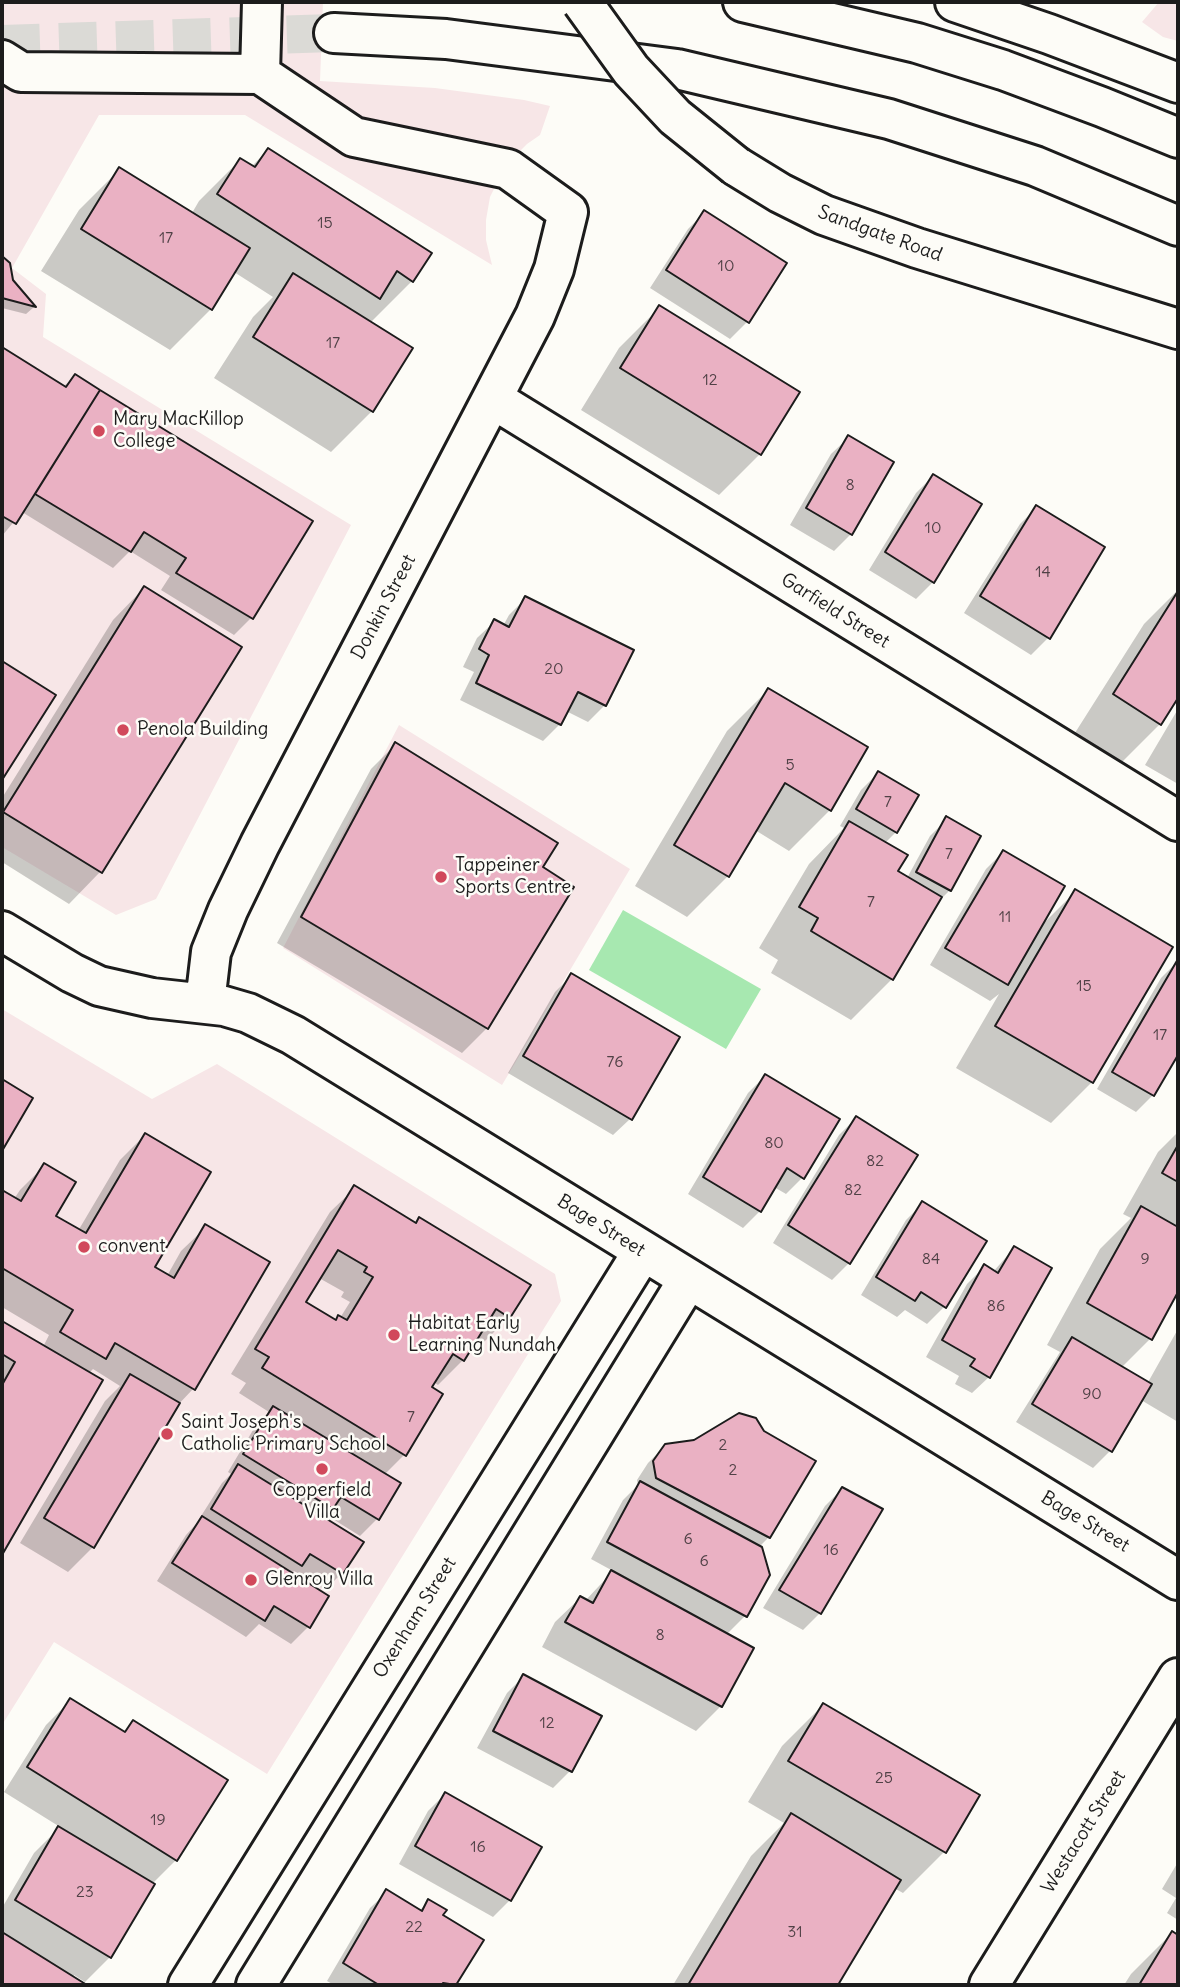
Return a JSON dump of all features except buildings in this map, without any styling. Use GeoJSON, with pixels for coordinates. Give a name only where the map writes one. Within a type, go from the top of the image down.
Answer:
{"type":"FeatureCollection","features":[{"type":"Feature","properties":{"kind":"main road"},"geometry":{"type":"LineString","coordinates":[[2,60],[21,72],[260,74],[262,2]]}},
{"type":"Feature","properties":{"kind":"main road","name":"Sandgate Road"},"geometry":{"type":"LineString","coordinates":[[582,2],[631,70],[675,117],[736,166],[780,193],[824,215],[918,248],[1178,329]]}},
{"type":"Feature","properties":{"kind":"main road"},"geometry":{"type":"LineString","coordinates":[[743,2],[917,43],[1003,70],[1178,138]]}},
{"type":"Feature","properties":{"kind":"main road"},"geometry":{"type":"LineString","coordinates":[[955,2],[1061,38],[1178,83]]}},
{"type":"Feature","properties":{"kind":"main road"},"geometry":{"type":"LineString","coordinates":[[334,33],[446,39],[677,69],[889,119],[1035,166],[1178,226]]}},
{"type":"Feature","properties":{"kind":"main road","name":"Donkin Street"},"geometry":{"type":"LineString","coordinates":[[205,1003],[212,952],[233,899],[535,316],[554,270],[568,212],[508,169],[354,137],[260,74]]}},
{"type":"Feature","properties":{"kind":"main road","name":"Garfield Street"},"geometry":{"type":"LineString","coordinates":[[493,399],[1178,821]]}},
{"type":"Feature","properties":{"kind":"main road","name":"Bage Street"},"geometry":{"type":"LineString","coordinates":[[2,930],[72,973],[99,986],[152,998],[224,1006],[248,1013],[293,1035],[1178,1580]]}},
{"type":"Feature","properties":{"kind":"main road","name":"Oxenham Street"},"geometry":{"type":"LineString","coordinates":[[188,1985],[643,1251]]}},
{"type":"Feature","properties":{"kind":"main road"},"geometry":{"type":"LineString","coordinates":[[256,1985],[688,1280]]}},
{"type":"Feature","properties":{"kind":"main road","name":"Westacott Street"},"geometry":{"type":"LineString","coordinates":[[989,1985],[1178,1678]]}},
{"type":"Feature","properties":{"kind":"shaded area","name":"Mary MacKillop College"},"geometry":{"type":"Polygon","coordinates":[[[2,2],[323,2],[320,81],[435,88],[550,106],[540,135],[514,157],[490,197],[486,240],[492,265],[245,115],[99,115],[12,268],[46,294],[43,337],[351,525],[156,899],[116,915],[2,847],[2,2]]]}},
{"type":"Feature","properties":{"kind":"shaded area"},"geometry":{"type":"Polygon","coordinates":[[[1159,2],[1178,2],[1178,41],[1163,37],[1142,22],[1159,2]]]}},
{"type":"Feature","properties":{"kind":"shaded area","name":"Tappeiner Sports Centre"},"geometry":{"type":"Polygon","coordinates":[[[399,725],[630,869],[502,1085],[283,948],[399,725]]]}},
{"type":"Feature","properties":{"kind":"shaded area","name":"Saint Joseph's Catholic Primary School"},"geometry":{"type":"Polygon","coordinates":[[[2,1009],[152,1099],[217,1064],[555,1274],[561,1301],[267,1774],[54,1642],[2,1725],[2,1009]]]}},
{"type":"Feature","properties":{"kind":"green space"},"geometry":{"type":"Polygon","coordinates":[[[623,910],[761,989],[726,1049],[589,970],[623,910]]]}},
{"type":"Feature","properties":{"kind":"tunnel"},"geometry":{"type":"LineString","coordinates":[[2,44],[334,33]]}},
{"type":"Feature","properties":{"kind":"place","name":"Mary MacKillop College"},"geometry":{"type":"Point","coordinates":[99,431]}},
{"type":"Feature","properties":{"kind":"place","name":"Penola Building"},"geometry":{"type":"Point","coordinates":[123,730]}},
{"type":"Feature","properties":{"kind":"place","name":"Tappeiner Sports Centre"},"geometry":{"type":"Point","coordinates":[441,877]}},
{"type":"Feature","properties":{"kind":"place","name":"convent"},"geometry":{"type":"Point","coordinates":[84,1247]}},
{"type":"Feature","properties":{"kind":"place","name":"Habitat Early Learning Nundah"},"geometry":{"type":"Point","coordinates":[394,1335]}},
{"type":"Feature","properties":{"kind":"place","name":"Saint Joseph's Catholic Primary School"},"geometry":{"type":"Point","coordinates":[167,1434]}},
{"type":"Feature","properties":{"kind":"place","name":"Copperfield Villa"},"geometry":{"type":"Point","coordinates":[322,1469]}},
{"type":"Feature","properties":{"kind":"place","name":"Glenroy Villa"},"geometry":{"type":"Point","coordinates":[251,1580]}}]}
